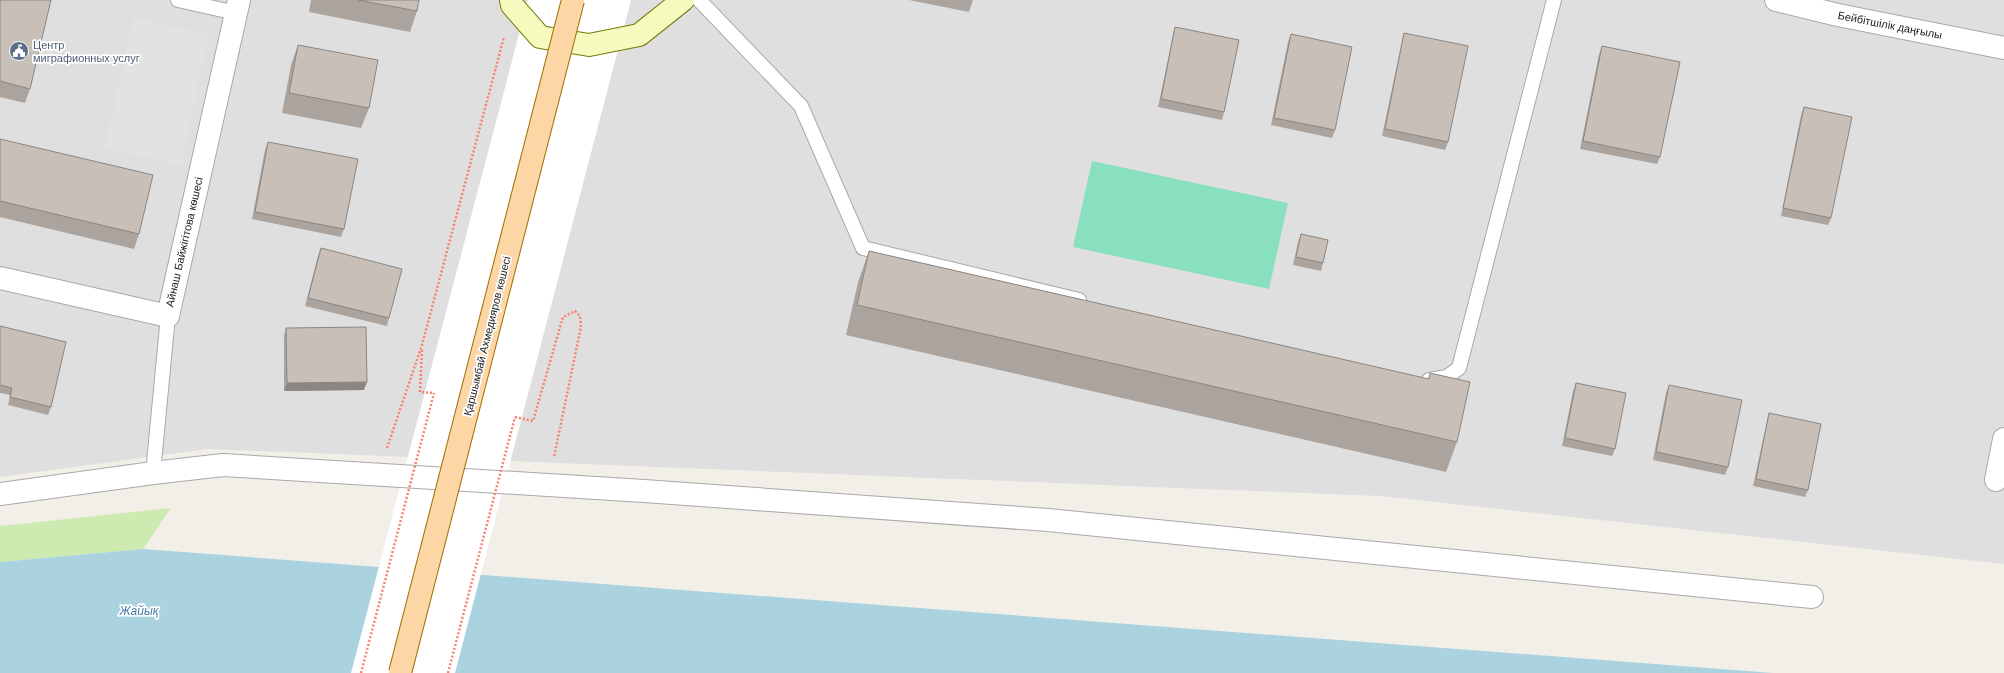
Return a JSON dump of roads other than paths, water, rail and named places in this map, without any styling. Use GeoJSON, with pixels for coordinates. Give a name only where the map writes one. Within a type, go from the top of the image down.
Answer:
{"type":"FeatureCollection","features":[{"type":"Feature","properties":{"kind":"main road","name":"Қаршымбай Ахмедияров көшесі"},"geometry":{"type":"LineString","coordinates":[[400,673],[573,0]]}},
{"type":"Feature","properties":{"kind":"street"},"geometry":{"type":"LineString","coordinates":[[512,2],[540,37],[589,45],[639,35],[683,0]]}},
{"type":"Feature","properties":{"kind":"street","name":"Бейбітшілік даңғылы"},"geometry":{"type":"LineString","coordinates":[[1776,0],[1840,8],[2004,48]]}},
{"type":"Feature","properties":{"kind":"street","name":"Айнаш Байжігітова көшесі"},"geometry":{"type":"LineString","coordinates":[[0,278],[168,316],[237,6]]}},
{"type":"Feature","properties":{"kind":"street"},"geometry":{"type":"LineString","coordinates":[[1996,480],[2004,438]]}},
{"type":"Feature","properties":{"kind":"street"},"geometry":{"type":"LineString","coordinates":[[0,494],[224,465],[548,485],[1048,520],[1812,597]]}},
{"type":"Feature","properties":{"kind":"lane"},"geometry":{"type":"LineString","coordinates":[[178,0],[237,6]]}},
{"type":"Feature","properties":{"kind":"lane"},"geometry":{"type":"LineString","coordinates":[[699,0],[801,106],[863,248],[1094,303]]}},
{"type":"Feature","properties":{"kind":"lane"},"geometry":{"type":"LineString","coordinates":[[1418,381],[1447,377],[1459,368],[1554,0]]}},
{"type":"Feature","properties":{"kind":"lane"},"geometry":{"type":"LineString","coordinates":[[153,473],[168,316]]}},
{"type":"Feature","properties":{"kind":"water","name":"Жайық"},"geometry":{"type":"Polygon","coordinates":[[[143,549],[1773,673],[0,673],[0,562],[143,549]]]}},
{"type":"Feature","properties":{"kind":"place","name":"Центр миграфионных услуг"},"geometry":{"type":"Point","coordinates":[19,51]}}]}
